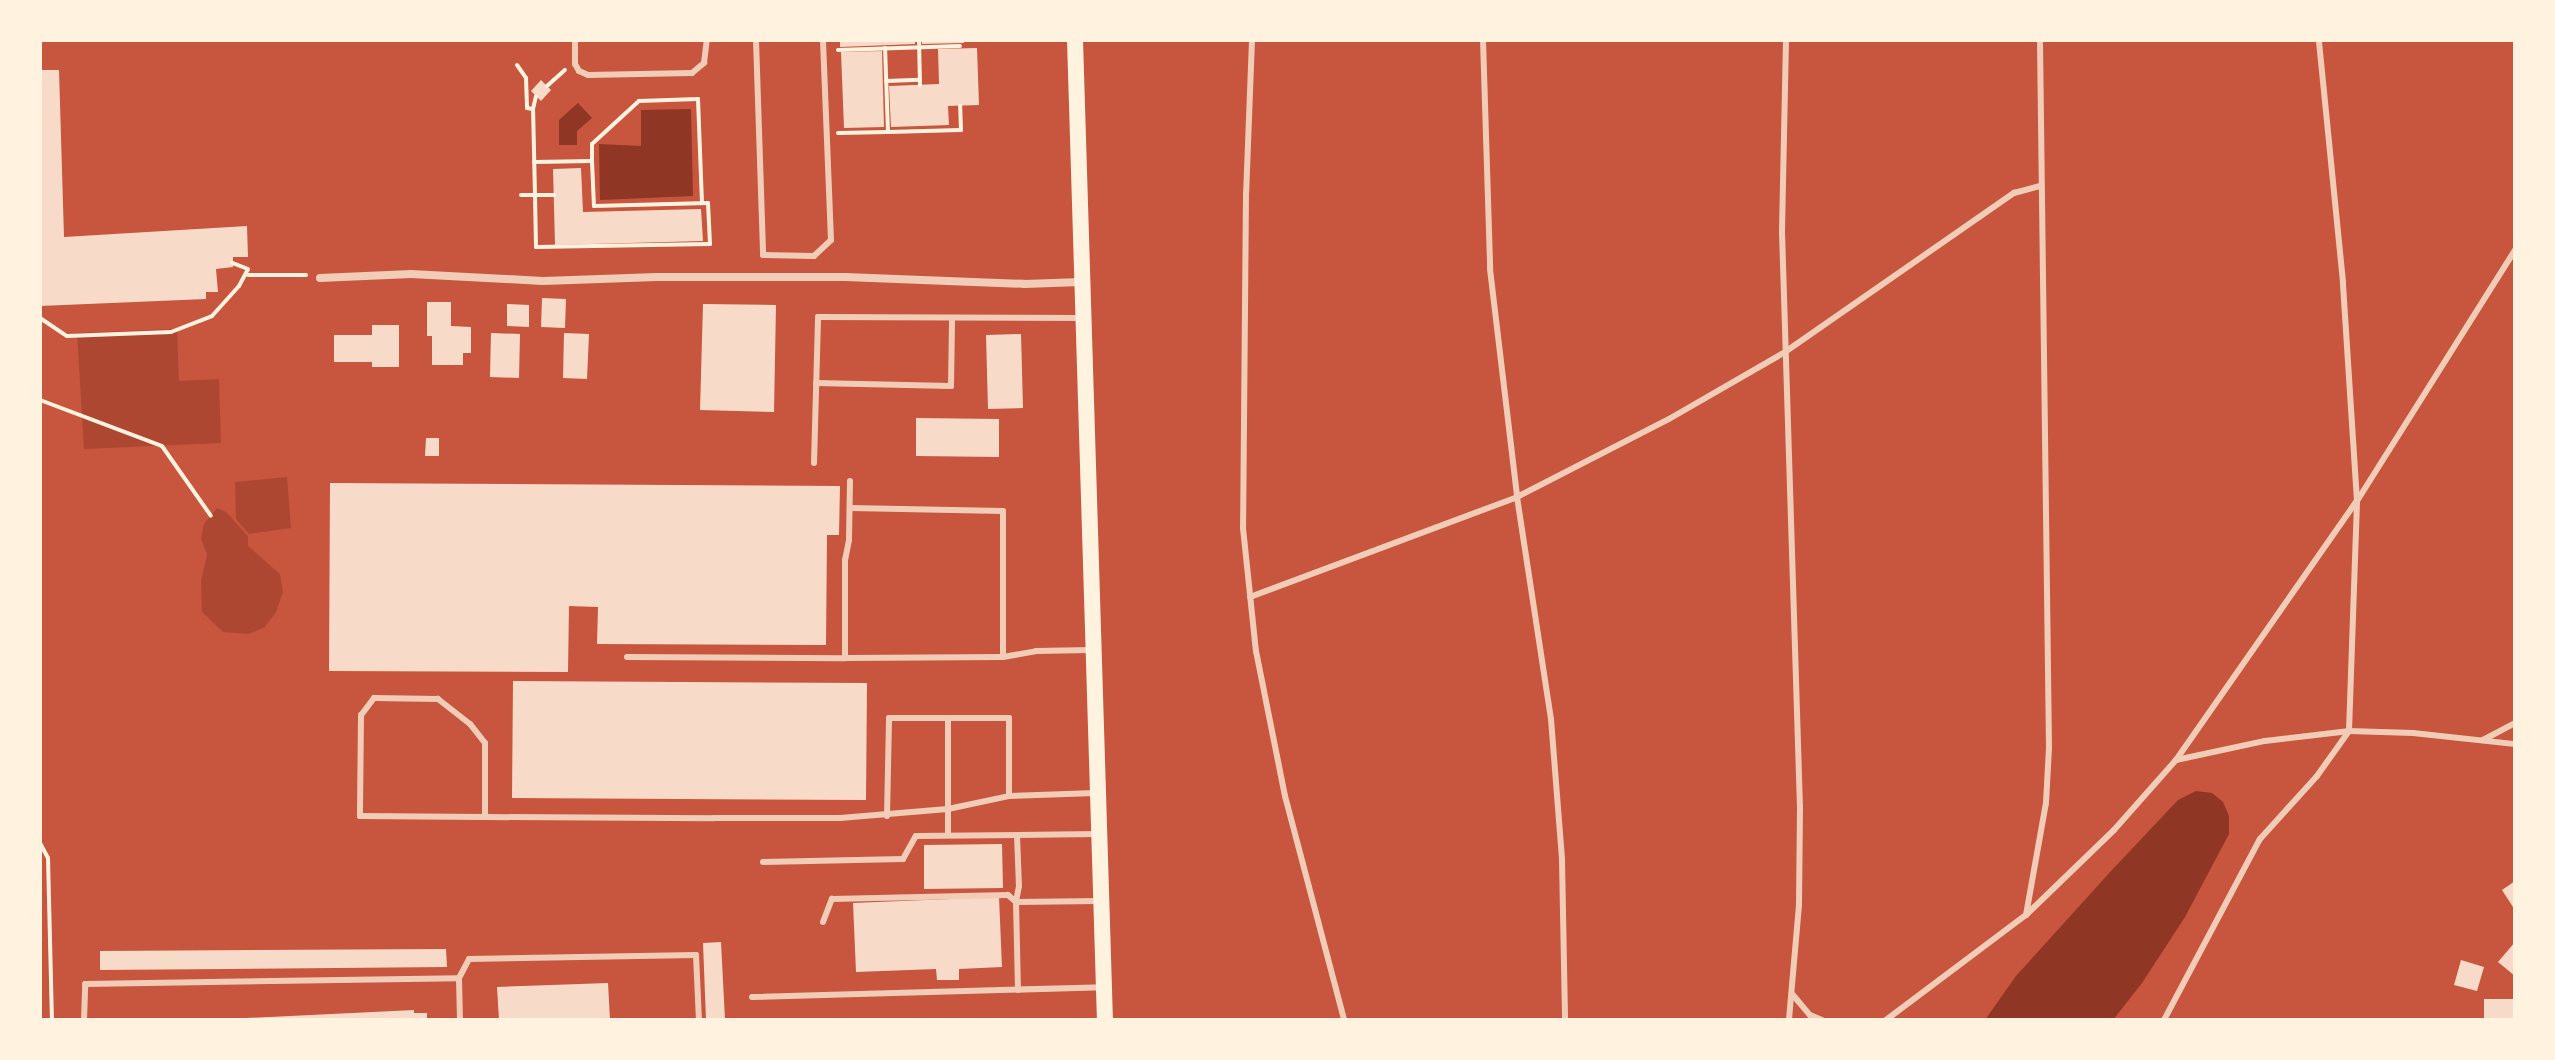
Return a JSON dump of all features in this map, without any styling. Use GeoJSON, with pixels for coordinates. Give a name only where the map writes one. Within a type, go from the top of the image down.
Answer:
{"type":"FeatureCollection","features":[{"type":"Feature","properties":{"kind":"main road"},"geometry":{"type":"LineString","coordinates":[[1075,40],[1105,1020]]}},
{"type":"Feature","properties":{"kind":"street"},"geometry":{"type":"LineString","coordinates":[[320,278],[411,274],[557,281],[657,277],[845,277],[1024,284],[1083,282]]}},
{"type":"Feature","properties":{"kind":"lane"},"geometry":{"type":"LineString","coordinates":[[575,40],[575,64],[579,71],[588,75],[692,73],[704,63],[707,40]]}},
{"type":"Feature","properties":{"kind":"lane"},"geometry":{"type":"LineString","coordinates":[[756,40],[763,255],[814,256],[831,240],[823,40]]}},
{"type":"Feature","properties":{"kind":"lane"},"geometry":{"type":"LineString","coordinates":[[1252,40],[1242,426],[1243,528],[1256,651],[1285,796],[1344,1020]]}},
{"type":"Feature","properties":{"kind":"lane"},"geometry":{"type":"LineString","coordinates":[[1483,40],[1490,269],[1517,497],[1551,719],[1562,860],[1565,1020]]}},
{"type":"Feature","properties":{"kind":"lane"},"geometry":{"type":"LineString","coordinates":[[1786,40],[1782,162],[1785,352],[1790,418],[1800,808],[1799,905],[1789,1020]]}},
{"type":"Feature","properties":{"kind":"lane"},"geometry":{"type":"LineString","coordinates":[[2026,915],[2044,818],[2049,748],[2040,40]]}},
{"type":"Feature","properties":{"kind":"lane"},"geometry":{"type":"LineString","coordinates":[[2164,1020],[2260,839],[2317,776],[2349,731],[2357,501],[2343,282],[2319,40]]}},
{"type":"Feature","properties":{"kind":"lane"},"geometry":{"type":"LineString","coordinates":[[1250,597],[1517,497],[1669,419],[1785,352],[2014,193],[2040,186]]}},
{"type":"Feature","properties":{"kind":"lane"},"geometry":{"type":"LineString","coordinates":[[1886,1020],[2026,915],[2114,830],[2176,760],[2357,501],[2515,250]]}},
{"type":"Feature","properties":{"kind":"lane"},"geometry":{"type":"LineString","coordinates":[[814,463],[818,317],[952,320],[1084,318]]}},
{"type":"Feature","properties":{"kind":"lane"},"geometry":{"type":"LineString","coordinates":[[816,383],[951,386],[952,320]]}},
{"type":"Feature","properties":{"kind":"lane"},"geometry":{"type":"LineString","coordinates":[[845,658],[845,560],[850,481]]}},
{"type":"Feature","properties":{"kind":"lane"},"geometry":{"type":"LineString","coordinates":[[850,508],[1003,511],[1003,657]]}},
{"type":"Feature","properties":{"kind":"lane"},"geometry":{"type":"LineString","coordinates":[[627,657],[1003,657],[1036,651],[1095,650]]}},
{"type":"Feature","properties":{"kind":"lane"},"geometry":{"type":"LineString","coordinates":[[485,817],[485,743],[470,724],[438,699],[374,698],[361,715],[360,816],[485,817],[887,816],[948,809],[1009,796],[1098,793]]}},
{"type":"Feature","properties":{"kind":"lane"},"geometry":{"type":"LineString","coordinates":[[887,816],[889,718],[1009,718],[1009,796]]}},
{"type":"Feature","properties":{"kind":"lane"},"geometry":{"type":"LineString","coordinates":[[948,718],[948,835]]}},
{"type":"Feature","properties":{"kind":"lane"},"geometry":{"type":"LineString","coordinates":[[2482,741],[2515,723]]}},
{"type":"Feature","properties":{"kind":"lane"},"geometry":{"type":"LineString","coordinates":[[2176,760],[2265,741],[2349,731],[2515,744]]}},
{"type":"Feature","properties":{"kind":"lane"},"geometry":{"type":"LineString","coordinates":[[763,862],[903,859],[916,836],[1100,834]]}},
{"type":"Feature","properties":{"kind":"lane"},"geometry":{"type":"LineString","coordinates":[[1017,835],[1018,990]]}},
{"type":"Feature","properties":{"kind":"lane"},"geometry":{"type":"LineString","coordinates":[[823,922],[832,899],[1008,895],[1016,902],[1102,901]]}},
{"type":"Feature","properties":{"kind":"lane"},"geometry":{"type":"LineString","coordinates":[[460,1020],[459,978],[469,959],[696,955],[699,1020]]}},
{"type":"Feature","properties":{"kind":"lane"},"geometry":{"type":"LineString","coordinates":[[84,1020],[85,984],[459,978]]}},
{"type":"Feature","properties":{"kind":"lane"},"geometry":{"type":"LineString","coordinates":[[752,997],[1018,990],[1047,986],[1104,987]]}},
{"type":"Feature","properties":{"kind":"lane"},"geometry":{"type":"LineString","coordinates":[[1793,995],[1810,1015],[1822,1020]]}},
{"type":"Feature","properties":{"kind":"path"},"geometry":{"type":"LineString","coordinates":[[886,81],[920,83],[919,40]]}},
{"type":"Feature","properties":{"kind":"path"},"geometry":{"type":"LineString","coordinates":[[823,50],[960,46]]}},
{"type":"Feature","properties":{"kind":"path"},"geometry":{"type":"LineString","coordinates":[[885,48],[888,132]]}},
{"type":"Feature","properties":{"kind":"path"},"geometry":{"type":"LineString","coordinates":[[517,65],[526,78],[527,108],[533,109]]}},
{"type":"Feature","properties":{"kind":"path"},"geometry":{"type":"LineString","coordinates":[[536,96],[533,109],[536,247],[710,244],[708,203],[594,206],[592,144],[639,101],[698,99],[702,203]]}},
{"type":"Feature","properties":{"kind":"path"},"geometry":{"type":"LineString","coordinates":[[827,134],[961,130],[960,106]]}},
{"type":"Feature","properties":{"kind":"path"},"geometry":{"type":"LineString","coordinates":[[534,162],[592,161]]}},
{"type":"Feature","properties":{"kind":"path"},"geometry":{"type":"LineString","coordinates":[[521,195],[554,195]]}},
{"type":"Feature","properties":{"kind":"path"},"geometry":{"type":"LineString","coordinates":[[232,263],[245,266],[248,275]]}},
{"type":"Feature","properties":{"kind":"path"},"geometry":{"type":"LineString","coordinates":[[40,318],[67,336],[171,332],[212,316],[248,275],[297,272],[320,278]]}},
{"type":"Feature","properties":{"kind":"path"},"geometry":{"type":"LineString","coordinates":[[40,400],[162,446],[211,516]]}},
{"type":"Feature","properties":{"kind":"path"},"geometry":{"type":"LineString","coordinates":[[40,843],[48,858],[52,1020]]}},
{"type":"Feature","properties":{"kind":"shaded area"},"geometry":{"type":"Polygon","coordinates":[[[578,103],[592,118],[577,131],[577,145],[559,145],[559,120],[578,103]]]}},
{"type":"Feature","properties":{"kind":"shaded area"},"geometry":{"type":"Polygon","coordinates":[[[691,109],[693,196],[600,200],[599,144],[641,146],[641,110],[691,109]]]}},
{"type":"Feature","properties":{"kind":"shaded area"},"geometry":{"type":"Polygon","coordinates":[[[177,329],[179,381],[219,379],[221,443],[84,449],[77,333],[177,329]]]}},
{"type":"Feature","properties":{"kind":"shaded area"},"geometry":{"type":"Polygon","coordinates":[[[287,477],[291,528],[249,534],[236,519],[235,482],[287,477]]]}},
{"type":"Feature","properties":{"kind":"shaded area"},"geometry":{"type":"Polygon","coordinates":[[[217,508],[226,512],[248,536],[248,546],[280,574],[283,592],[276,612],[265,627],[249,634],[223,632],[202,612],[201,580],[207,555],[201,538],[204,524],[217,508]]]}},
{"type":"Feature","properties":{"kind":"shaded area"},"geometry":{"type":"Polygon","coordinates":[[[2196,791],[2212,793],[2223,802],[2229,816],[2229,834],[2185,917],[2142,983],[2113,1020],[1985,1020],[2016,976],[2112,870],[2178,800],[2196,791]]]}},
{"type":"Feature","properties":{"kind":"building"},"geometry":{"type":"Polygon","coordinates":[[[840,40],[915,40],[915,44],[840,47],[840,40]]]}},
{"type":"Feature","properties":{"kind":"building"},"geometry":{"type":"Polygon","coordinates":[[[922,40],[964,40],[964,43],[922,44],[922,40]]]}},
{"type":"Feature","properties":{"kind":"building"},"geometry":{"type":"Polygon","coordinates":[[[977,48],[979,105],[948,106],[949,125],[891,127],[889,86],[939,84],[938,49],[977,48]]]}},
{"type":"Feature","properties":{"kind":"building"},"geometry":{"type":"Polygon","coordinates":[[[882,51],[884,127],[844,128],[841,52],[882,51]]]}},
{"type":"Feature","properties":{"kind":"building"},"geometry":{"type":"Polygon","coordinates":[[[40,70],[59,70],[64,237],[247,226],[248,257],[233,257],[233,267],[216,269],[218,292],[206,292],[206,299],[40,306],[40,70]]]}},
{"type":"Feature","properties":{"kind":"building"},"geometry":{"type":"Polygon","coordinates":[[[541,80],[551,90],[541,101],[531,91],[541,80]]]}},
{"type":"Feature","properties":{"kind":"building"},"geometry":{"type":"Polygon","coordinates":[[[581,168],[583,212],[701,209],[703,241],[555,245],[553,169],[581,168]]]}},
{"type":"Feature","properties":{"kind":"building"},"geometry":{"type":"Polygon","coordinates":[[[542,298],[566,299],[565,328],[541,327],[542,298]]]}},
{"type":"Feature","properties":{"kind":"building"},"geometry":{"type":"Polygon","coordinates":[[[427,302],[451,302],[451,326],[471,327],[471,353],[463,353],[463,365],[432,365],[432,336],[427,336],[427,302]]]}},
{"type":"Feature","properties":{"kind":"building"},"geometry":{"type":"Polygon","coordinates":[[[507,304],[529,305],[529,327],[507,326],[507,304]]]}},
{"type":"Feature","properties":{"kind":"building"},"geometry":{"type":"Polygon","coordinates":[[[703,304],[776,305],[774,412],[700,410],[703,304]]]}},
{"type":"Feature","properties":{"kind":"building"},"geometry":{"type":"Polygon","coordinates":[[[372,325],[399,325],[399,367],[372,367],[372,362],[334,362],[334,335],[372,335],[372,325]]]}},
{"type":"Feature","properties":{"kind":"building"},"geometry":{"type":"Polygon","coordinates":[[[491,333],[520,334],[519,378],[490,377],[491,333]]]}},
{"type":"Feature","properties":{"kind":"building"},"geometry":{"type":"Polygon","coordinates":[[[564,333],[589,334],[587,379],[563,378],[564,333]]]}},
{"type":"Feature","properties":{"kind":"building"},"geometry":{"type":"Polygon","coordinates":[[[1021,334],[1023,408],[988,409],[986,335],[1021,334]]]}},
{"type":"Feature","properties":{"kind":"building"},"geometry":{"type":"Polygon","coordinates":[[[916,418],[999,419],[999,457],[916,456],[916,418]]]}},
{"type":"Feature","properties":{"kind":"building"},"geometry":{"type":"Polygon","coordinates":[[[426,438],[439,438],[439,456],[425,456],[426,438]]]}},
{"type":"Feature","properties":{"kind":"building"},"geometry":{"type":"Polygon","coordinates":[[[330,483],[840,486],[839,535],[827,535],[826,645],[597,644],[598,607],[569,606],[568,672],[329,671],[330,483]]]}},
{"type":"Feature","properties":{"kind":"building"},"geometry":{"type":"Polygon","coordinates":[[[513,681],[867,683],[866,800],[512,798],[513,681]]]}},
{"type":"Feature","properties":{"kind":"building"},"geometry":{"type":"Polygon","coordinates":[[[1002,844],[1003,888],[924,889],[924,845],[1002,844]]]}},
{"type":"Feature","properties":{"kind":"building"},"geometry":{"type":"Polygon","coordinates":[[[2515,881],[2515,905],[2513,907],[2502,890],[2515,881]]]}},
{"type":"Feature","properties":{"kind":"building"},"geometry":{"type":"Polygon","coordinates":[[[999,897],[1002,967],[959,969],[959,980],[937,980],[936,969],[856,972],[853,903],[999,897]]]}},
{"type":"Feature","properties":{"kind":"building"},"geometry":{"type":"Polygon","coordinates":[[[721,942],[725,1020],[706,1020],[703,943],[721,942]]]}},
{"type":"Feature","properties":{"kind":"building"},"geometry":{"type":"Polygon","coordinates":[[[2515,942],[2515,976],[2498,962],[2515,942]]]}},
{"type":"Feature","properties":{"kind":"building"},"geometry":{"type":"Polygon","coordinates":[[[446,949],[447,967],[100,970],[100,951],[446,949]]]}},
{"type":"Feature","properties":{"kind":"building"},"geometry":{"type":"Polygon","coordinates":[[[2461,960],[2484,967],[2477,991],[2454,985],[2461,960]]]}},
{"type":"Feature","properties":{"kind":"building"},"geometry":{"type":"Polygon","coordinates":[[[608,983],[610,1020],[499,1020],[497,987],[608,983]]]}},
{"type":"Feature","properties":{"kind":"building"},"geometry":{"type":"Polygon","coordinates":[[[2484,999],[2515,999],[2515,1020],[2484,1020],[2484,999]]]}},
{"type":"Feature","properties":{"kind":"building"},"geometry":{"type":"Polygon","coordinates":[[[414,1010],[414,1013],[427,1013],[427,1020],[206,1020],[414,1010]]]}}]}
